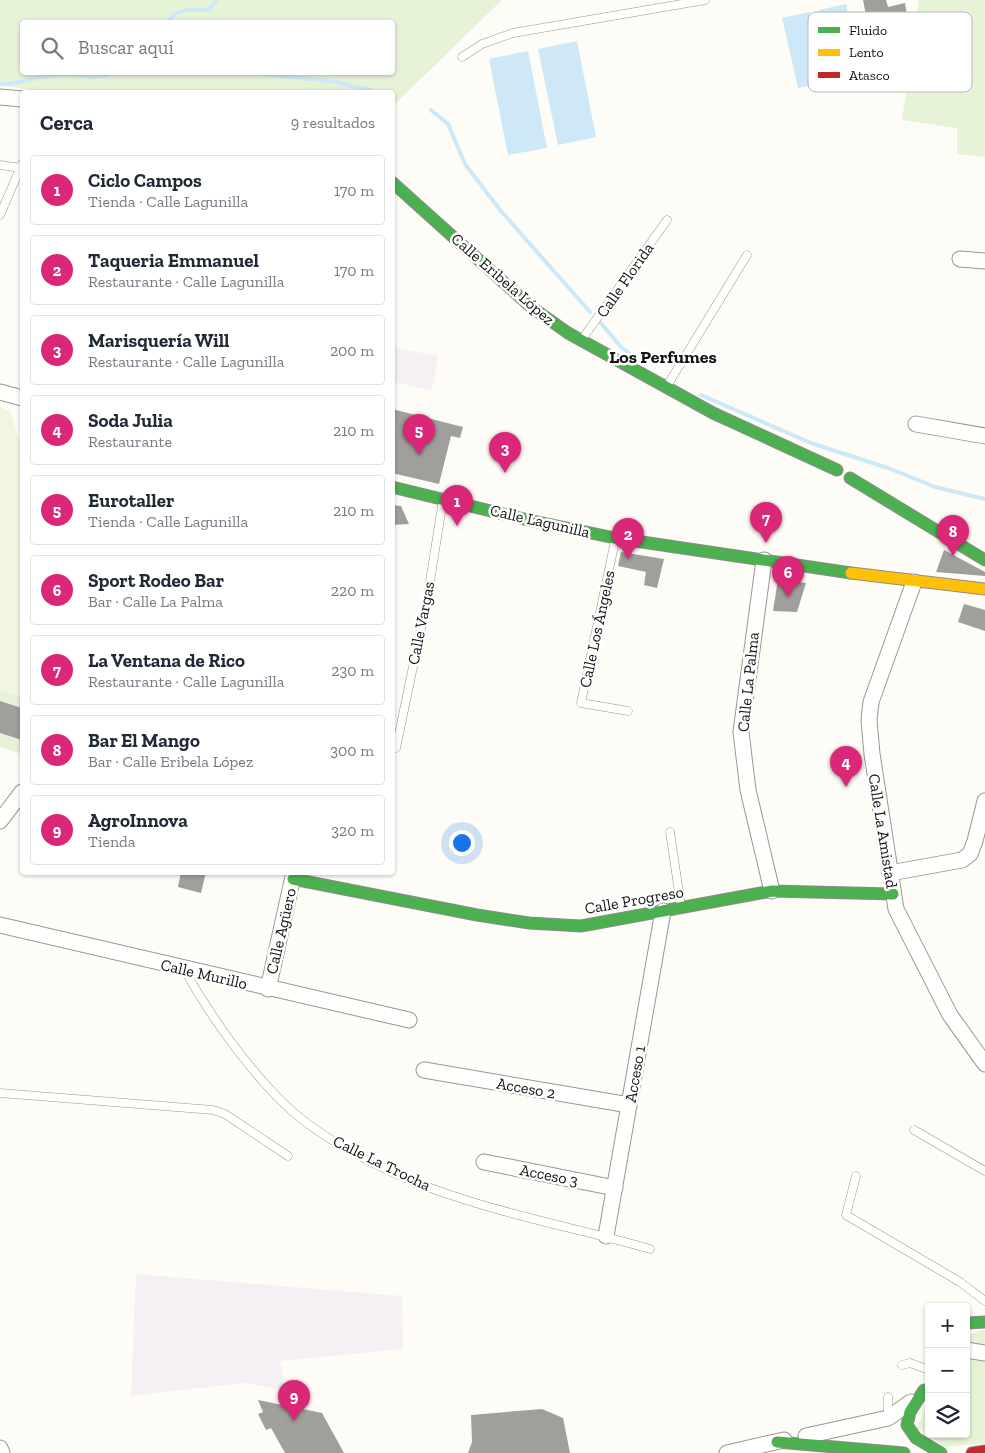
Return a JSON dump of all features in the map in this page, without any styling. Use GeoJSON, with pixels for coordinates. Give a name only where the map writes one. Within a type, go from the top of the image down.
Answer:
{"type":"FeatureCollection","features":[{"type":"Feature","properties":{"kind":"main road","name":"Calle Eribela López"},"geometry":{"type":"LineString","coordinates":[[395,185],[530,306],[568,334],[713,413],[837,470]]}},
{"type":"Feature","properties":{"kind":"main road"},"geometry":{"type":"LineString","coordinates":[[850,478],[985,560]]}},
{"type":"Feature","properties":{"kind":"main road","name":"Calle Lagunilla"},"geometry":{"type":"LineString","coordinates":[[395,488],[528,520],[616,538],[914,582],[985,589]]}},
{"type":"Feature","properties":{"kind":"main road","name":"Calle Progreso"},"geometry":{"type":"LineString","coordinates":[[294,876],[477,916],[529,923],[580,926],[772,891],[893,894]]}},
{"type":"Feature","properties":{"kind":"main road"},"geometry":{"type":"LineString","coordinates":[[970,1323],[985,1322]]}},
{"type":"Feature","properties":{"kind":"main road"},"geometry":{"type":"LineString","coordinates":[[925,1388],[910,1412],[907,1425],[916,1438],[941,1453]]}},
{"type":"Feature","properties":{"kind":"main road"},"geometry":{"type":"LineString","coordinates":[[777,1442],[904,1453]]}},
{"type":"Feature","properties":{"kind":"main road"},"geometry":{"type":"LineString","coordinates":[[972,1453],[985,1451]]}},
{"type":"Feature","properties":{"kind":"street"},"geometry":{"type":"LineString","coordinates":[[0,97],[20,99]]}},
{"type":"Feature","properties":{"kind":"street"},"geometry":{"type":"LineString","coordinates":[[960,259],[985,261]]}},
{"type":"Feature","properties":{"kind":"street"},"geometry":{"type":"LineString","coordinates":[[0,392],[20,397]]}},
{"type":"Feature","properties":{"kind":"street"},"geometry":{"type":"LineString","coordinates":[[916,424],[985,436]]}},
{"type":"Feature","properties":{"kind":"street","name":"Calle La Palma"},"geometry":{"type":"LineString","coordinates":[[764,560],[741,732],[748,790],[772,891]]}},
{"type":"Feature","properties":{"kind":"street","name":"Calle La Amistad"},"geometry":{"type":"LineString","coordinates":[[914,582],[896,637],[876,684],[869,720],[872,754],[893,894],[900,920],[950,1015],[985,1064]]}},
{"type":"Feature","properties":{"kind":"street"},"geometry":{"type":"LineString","coordinates":[[0,821],[20,795]]}},
{"type":"Feature","properties":{"kind":"street"},"geometry":{"type":"LineString","coordinates":[[890,873],[962,860],[970,854],[985,801]]}},
{"type":"Feature","properties":{"kind":"street","name":"Calle Agüero"},"geometry":{"type":"LineString","coordinates":[[268,989],[294,876]]}},
{"type":"Feature","properties":{"kind":"street","name":"Acceso 1"},"geometry":{"type":"LineString","coordinates":[[606,1236],[663,911]]}},
{"type":"Feature","properties":{"kind":"street","name":"Calle Murillo"},"geometry":{"type":"LineString","coordinates":[[0,925],[268,989],[409,1020]]}},
{"type":"Feature","properties":{"kind":"street","name":"Acceso 2"},"geometry":{"type":"LineString","coordinates":[[424,1070],[629,1105]]}},
{"type":"Feature","properties":{"kind":"street","name":"Acceso 3"},"geometry":{"type":"LineString","coordinates":[[484,1162],[615,1188]]}},
{"type":"Feature","properties":{"kind":"street"},"geometry":{"type":"LineString","coordinates":[[970,1322],[985,1315]]}},
{"type":"Feature","properties":{"kind":"street"},"geometry":{"type":"LineString","coordinates":[[970,1351],[985,1354]]}},
{"type":"Feature","properties":{"kind":"street"},"geometry":{"type":"LineString","coordinates":[[726,1453],[888,1418],[925,1387]]}},
{"type":"Feature","properties":{"kind":"street"},"geometry":{"type":"LineString","coordinates":[[0,1448],[2,1453]]}},
{"type":"Feature","properties":{"kind":"lane"},"geometry":{"type":"LineString","coordinates":[[462,57],[482,44],[514,32],[705,0]]}},
{"type":"Feature","properties":{"kind":"lane"},"geometry":{"type":"LineString","coordinates":[[0,165],[20,166]]}},
{"type":"Feature","properties":{"kind":"lane"},"geometry":{"type":"LineString","coordinates":[[0,215],[20,170]]}},
{"type":"Feature","properties":{"kind":"lane","name":"Calle Florida"},"geometry":{"type":"LineString","coordinates":[[582,340],[667,220]]}},
{"type":"Feature","properties":{"kind":"lane"},"geometry":{"type":"LineString","coordinates":[[666,388],[747,255]]}},
{"type":"Feature","properties":{"kind":"lane","name":"Calle Vargas"},"geometry":{"type":"LineString","coordinates":[[396,748],[427,600],[443,498]]}},
{"type":"Feature","properties":{"kind":"lane","name":"Calle Los Ángeles"},"geometry":{"type":"LineString","coordinates":[[616,538],[581,703],[628,711]]}},
{"type":"Feature","properties":{"kind":"lane"},"geometry":{"type":"LineString","coordinates":[[670,832],[681,908]]}},
{"type":"Feature","properties":{"kind":"lane","name":"Calle La Trocha"},"geometry":{"type":"LineString","coordinates":[[184,969],[196,990],[229,1037],[279,1097],[308,1123],[339,1144],[408,1178],[462,1199],[650,1249]]}},
{"type":"Feature","properties":{"kind":"lane"},"geometry":{"type":"LineString","coordinates":[[0,1093],[213,1110],[225,1114],[288,1156]]}},
{"type":"Feature","properties":{"kind":"lane"},"geometry":{"type":"LineString","coordinates":[[914,1130],[985,1171]]}},
{"type":"Feature","properties":{"kind":"lane"},"geometry":{"type":"LineString","coordinates":[[856,1176],[846,1215],[960,1282],[985,1300]]}},
{"type":"Feature","properties":{"kind":"lane"},"geometry":{"type":"LineString","coordinates":[[902,1365],[910,1363],[925,1369]]}},
{"type":"Feature","properties":{"kind":"lane"},"geometry":{"type":"LineString","coordinates":[[888,1397],[888,1418]]}},
{"type":"Feature","properties":{"kind":"shaded area"},"geometry":{"type":"Polygon","coordinates":[[[395,348],[438,356],[432,390],[395,382],[395,348]]]}},
{"type":"Feature","properties":{"kind":"shaded area"},"geometry":{"type":"Polygon","coordinates":[[[136,1274],[402,1296],[403,1349],[280,1361],[285,1390],[244,1383],[131,1396],[136,1274]]]}},
{"type":"Feature","properties":{"kind":"green space"},"geometry":{"type":"Polygon","coordinates":[[[0,0],[502,0],[395,104],[395,90],[31,90],[0,85],[0,0]]]}},
{"type":"Feature","properties":{"kind":"green space"},"geometry":{"type":"Polygon","coordinates":[[[919,0],[985,0],[985,157],[957,154],[957,128],[902,120],[906,92],[972,92],[972,12],[917,12],[919,0]]]}},
{"type":"Feature","properties":{"kind":"green space"},"geometry":{"type":"Polygon","coordinates":[[[0,407],[10,411],[20,443],[20,696],[0,690],[0,407]]]}},
{"type":"Feature","properties":{"kind":"green space"},"geometry":{"type":"Polygon","coordinates":[[[0,690],[20,696],[20,707],[0,701],[0,690]]]}},
{"type":"Feature","properties":{"kind":"green space"},"geometry":{"type":"Polygon","coordinates":[[[0,733],[20,739],[20,753],[0,747],[0,733]]]}},
{"type":"Feature","properties":{"kind":"green space"},"geometry":{"type":"Polygon","coordinates":[[[980,1330],[985,1330],[985,1350],[970,1347],[970,1335],[980,1330]]]}},
{"type":"Feature","properties":{"kind":"green space"},"geometry":{"type":"Polygon","coordinates":[[[970,1356],[985,1358],[985,1443],[945,1447],[932,1438],[970,1438],[970,1356]]]}},
{"type":"Feature","properties":{"kind":"green space"},"geometry":{"type":"Polygon","coordinates":[[[925,1408],[925,1433],[917,1428],[925,1408]]]}},
{"type":"Feature","properties":{"kind":"water"},"geometry":{"type":"Polygon","coordinates":[[[846,4],[848,12],[819,12],[819,10],[846,4]]]}},
{"type":"Feature","properties":{"kind":"water"},"geometry":{"type":"Polygon","coordinates":[[[808,12],[808,86],[798,88],[782,18],[808,12]]]}},
{"type":"Feature","properties":{"kind":"water"},"geometry":{"type":"Polygon","coordinates":[[[577,41],[596,137],[558,145],[538,49],[577,41]]]}},
{"type":"Feature","properties":{"kind":"water"},"geometry":{"type":"Polygon","coordinates":[[[528,51],[547,148],[508,155],[489,59],[528,51]]]}},
{"type":"Feature","properties":{"kind":"building"},"geometry":{"type":"Polygon","coordinates":[[[863,0],[886,0],[888,7],[905,3],[906,12],[865,12],[863,0]]]}},
{"type":"Feature","properties":{"kind":"building"},"geometry":{"type":"Polygon","coordinates":[[[395,410],[463,427],[460,438],[451,436],[439,484],[395,474],[395,410]]]}},
{"type":"Feature","properties":{"kind":"building"},"geometry":{"type":"Polygon","coordinates":[[[395,505],[401,506],[409,524],[395,525],[395,505]]]}},
{"type":"Feature","properties":{"kind":"building"},"geometry":{"type":"Polygon","coordinates":[[[944,550],[985,572],[985,576],[936,572],[944,550]]]}},
{"type":"Feature","properties":{"kind":"building"},"geometry":{"type":"Polygon","coordinates":[[[621,552],[664,559],[657,588],[644,585],[646,572],[618,566],[621,552]]]}},
{"type":"Feature","properties":{"kind":"building"},"geometry":{"type":"Polygon","coordinates":[[[778,579],[806,583],[797,612],[773,611],[778,579]]]}},
{"type":"Feature","properties":{"kind":"building"},"geometry":{"type":"Polygon","coordinates":[[[964,604],[985,610],[985,631],[958,622],[964,604]]]}},
{"type":"Feature","properties":{"kind":"building"},"geometry":{"type":"Polygon","coordinates":[[[0,701],[20,707],[20,739],[0,733],[0,701]]]}},
{"type":"Feature","properties":{"kind":"building"},"geometry":{"type":"Polygon","coordinates":[[[180,875],[205,875],[201,893],[178,887],[180,875]]]}},
{"type":"Feature","properties":{"kind":"building"},"geometry":{"type":"Polygon","coordinates":[[[258,1400],[322,1413],[344,1453],[285,1453],[271,1428],[266,1430],[258,1414],[263,1412],[258,1400]]]}},
{"type":"Feature","properties":{"kind":"building"},"geometry":{"type":"Polygon","coordinates":[[[542,1409],[563,1418],[570,1453],[468,1453],[472,1442],[471,1415],[542,1409]]]}},
{"type":"Feature","properties":{"kind":"waterway"},"geometry":{"type":"LineString","coordinates":[[169,20],[181,11],[192,9],[209,10],[216,0]]}},
{"type":"Feature","properties":{"kind":"waterway"},"geometry":{"type":"LineString","coordinates":[[0,84],[9,84],[53,75]]}},
{"type":"Feature","properties":{"kind":"waterway"},"geometry":{"type":"LineString","coordinates":[[81,75],[96,77],[108,75]]}},
{"type":"Feature","properties":{"kind":"waterway"},"geometry":{"type":"LineString","coordinates":[[272,75],[330,81],[371,90]]}},
{"type":"Feature","properties":{"kind":"waterway"},"geometry":{"type":"LineString","coordinates":[[431,110],[448,124],[465,164],[500,210],[590,312]]}},
{"type":"Feature","properties":{"kind":"waterway"},"geometry":{"type":"LineString","coordinates":[[601,323],[621,347],[638,360]]}},
{"type":"Feature","properties":{"kind":"waterway"},"geometry":{"type":"LineString","coordinates":[[701,395],[811,443],[888,468],[935,487],[985,499]]}},
{"type":"Feature","properties":{"kind":"traffic: fast"},"geometry":{"type":"LineString","coordinates":[[395,185],[530,306],[568,333],[713,413],[837,470]]}},
{"type":"Feature","properties":{"kind":"traffic: fast"},"geometry":{"type":"LineString","coordinates":[[850,478],[985,560]]}},
{"type":"Feature","properties":{"kind":"traffic: fast"},"geometry":{"type":"LineString","coordinates":[[395,488],[528,520],[615,538],[851,573]]}},
{"type":"Feature","properties":{"kind":"traffic: fast"},"geometry":{"type":"LineString","coordinates":[[293,879],[477,915],[529,923],[581,926],[772,891],[893,894]]}},
{"type":"Feature","properties":{"kind":"traffic: fast"},"geometry":{"type":"LineString","coordinates":[[970,1323],[985,1322]]}},
{"type":"Feature","properties":{"kind":"traffic: fast"},"geometry":{"type":"LineString","coordinates":[[924,1390],[910,1412],[907,1425],[916,1438],[941,1453]]}},
{"type":"Feature","properties":{"kind":"traffic: fast"},"geometry":{"type":"LineString","coordinates":[[777,1442],[904,1453]]}},
{"type":"Feature","properties":{"kind":"traffic: slow"},"geometry":{"type":"LineString","coordinates":[[851,573],[985,589]]}},
{"type":"Feature","properties":{"kind":"traffic: jam"},"geometry":{"type":"LineString","coordinates":[[972,1453],[985,1451]]}},
{"type":"Feature","properties":{"kind":"place","name":"Eurotaller"},"geometry":{"type":"Point","coordinates":[419,455]}},
{"type":"Feature","properties":{"kind":"place","name":"Marisquería Will"},"geometry":{"type":"Point","coordinates":[505,473]}},
{"type":"Feature","properties":{"kind":"place","name":"Ciclo Campos"},"geometry":{"type":"Point","coordinates":[457,526]}},
{"type":"Feature","properties":{"kind":"place","name":"La Ventana de Rico"},"geometry":{"type":"Point","coordinates":[766,543]}},
{"type":"Feature","properties":{"kind":"place","name":"Bar El Mango"},"geometry":{"type":"Point","coordinates":[953,556]}},
{"type":"Feature","properties":{"kind":"place","name":"Taqueria Emmanuel"},"geometry":{"type":"Point","coordinates":[628,559]}},
{"type":"Feature","properties":{"kind":"place","name":"Sport Rodeo Bar"},"geometry":{"type":"Point","coordinates":[788,597]}},
{"type":"Feature","properties":{"kind":"place","name":"Soda Julia"},"geometry":{"type":"Point","coordinates":[846,787]}},
{"type":"Feature","properties":{"kind":"place","name":"AgroInnova"},"geometry":{"type":"Point","coordinates":[294,1421]}},
{"type":"Feature","properties":{"kind":"district","name":"Los Perfumes"},"geometry":{"type":"Point","coordinates":[663,357]}}]}
